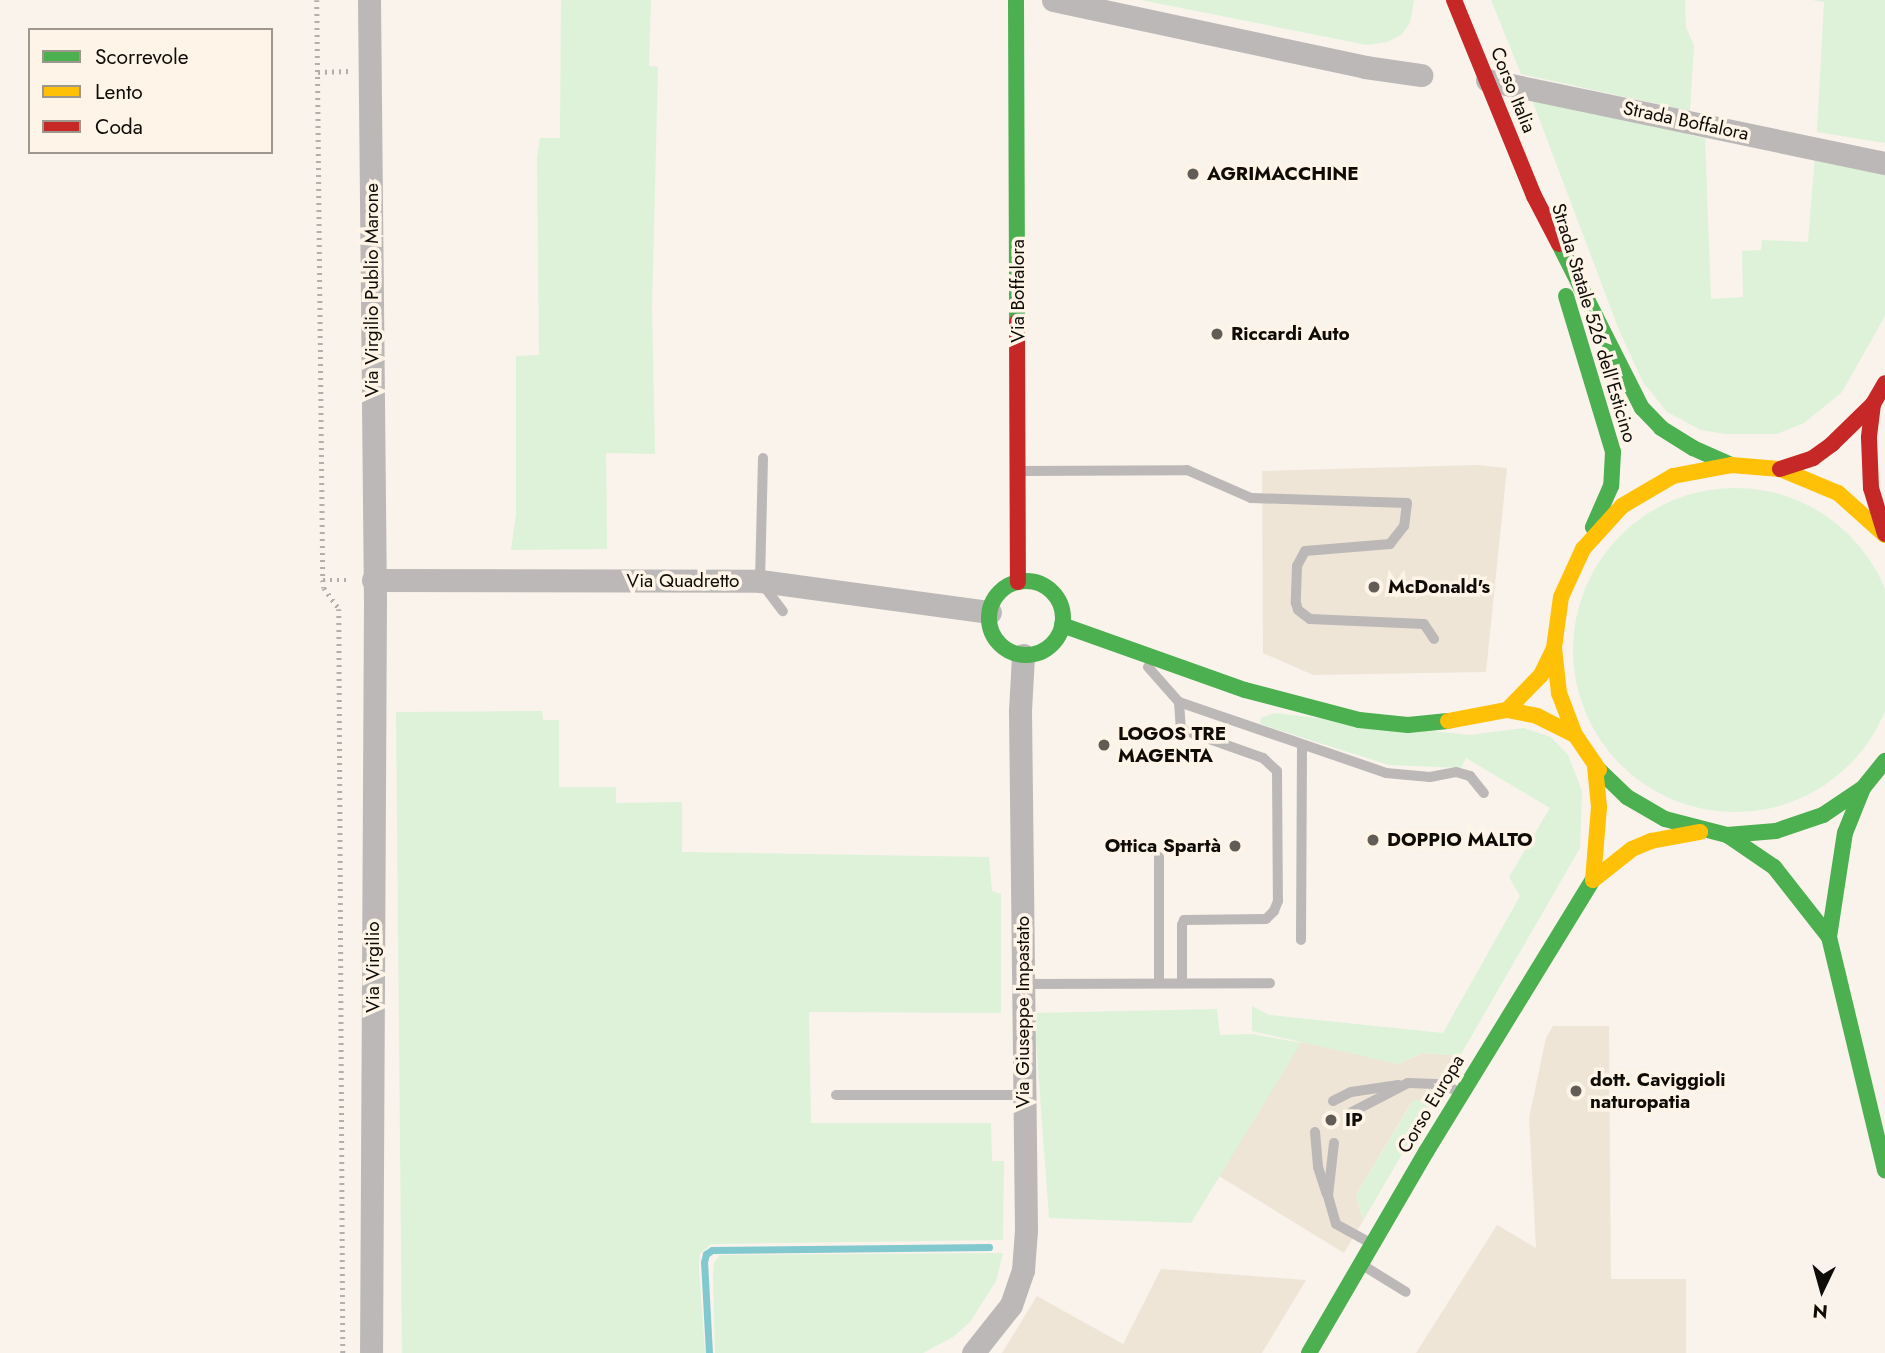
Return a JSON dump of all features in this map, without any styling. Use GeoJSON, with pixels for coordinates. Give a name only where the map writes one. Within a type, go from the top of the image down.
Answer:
{"type":"FeatureCollection","features":[{"type":"Feature","properties":{"kind":"main road","name":"Via Boffalora"},"geometry":{"type":"LineString","coordinates":[[1016,0],[1018,582]]}},
{"type":"Feature","properties":{"kind":"main road","name":"Corso Italia"},"geometry":{"type":"LineString","coordinates":[[1454,0],[1534,196]]}},
{"type":"Feature","properties":{"kind":"main road","name":"Strada Statale 526 dell'Esticino"},"geometry":{"type":"LineString","coordinates":[[1534,196],[1642,408],[1672,435],[1731,464]]}},
{"type":"Feature","properties":{"kind":"main road","name":"Strada Statale 526 dell'Esticino"},"geometry":{"type":"LineString","coordinates":[[1534,196],[1606,422],[1613,452],[1611,486],[1583,549]]}},
{"type":"Feature","properties":{"kind":"main road","name":"Corso Europa"},"geometry":{"type":"LineString","coordinates":[[1780,469],[1813,458],[1832,444],[1872,404],[1885,383]]}},
{"type":"Feature","properties":{"kind":"main road","name":"Corso Europa"},"geometry":{"type":"LineString","coordinates":[[1872,404],[1869,438],[1871,488],[1885,535]]}},
{"type":"Feature","properties":{"kind":"main road","name":"Corso Europa"},"geometry":{"type":"LineString","coordinates":[[1885,535],[1838,493],[1780,469],[1731,464],[1673,476],[1622,506],[1583,549],[1561,597],[1554,648],[1559,693],[1575,735],[1595,766],[1627,797],[1665,819],[1727,835],[1776,831],[1823,815],[1863,788],[1885,761]]}},
{"type":"Feature","properties":{"kind":"main road"},"geometry":{"type":"LineString","coordinates":[[1018,582],[1033,582],[1052,592],[1062,611],[1062,625],[1056,639],[1045,649],[1023,654],[1010,651],[995,638],[990,612],[1001,590],[1018,582]]}},
{"type":"Feature","properties":{"kind":"main road"},"geometry":{"type":"LineString","coordinates":[[1062,625],[1245,691],[1359,720],[1408,725],[1465,720],[1507,710],[1537,716],[1575,735]]}},
{"type":"Feature","properties":{"kind":"main road"},"geometry":{"type":"LineString","coordinates":[[1507,710],[1541,675],[1554,648]]}},
{"type":"Feature","properties":{"kind":"main road","name":"Corso Europa"},"geometry":{"type":"LineString","coordinates":[[1594,880],[1599,807],[1595,766]]}},
{"type":"Feature","properties":{"kind":"main road"},"geometry":{"type":"LineString","coordinates":[[1863,788],[1845,833],[1829,937],[1885,1170]]}},
{"type":"Feature","properties":{"kind":"main road","name":"Corso Europa"},"geometry":{"type":"LineString","coordinates":[[1309,1353],[1462,1094],[1594,880],[1632,849],[1651,841],[1707,832]]}},
{"type":"Feature","properties":{"kind":"main road"},"geometry":{"type":"LineString","coordinates":[[1727,835],[1774,867],[1829,937]]}},
{"type":"Feature","properties":{"kind":"street","name":"Via Virgilio Publio Marone"},"geometry":{"type":"LineString","coordinates":[[369,0],[373,580]]}},
{"type":"Feature","properties":{"kind":"street"},"geometry":{"type":"LineString","coordinates":[[1053,0],[1365,67],[1421,75]]}},
{"type":"Feature","properties":{"kind":"street","name":"Strada Boffalora"},"geometry":{"type":"LineString","coordinates":[[1486,80],[1885,163]]}},
{"type":"Feature","properties":{"kind":"street","name":"Via Quadretto"},"geometry":{"type":"LineString","coordinates":[[373,580],[760,581],[990,612]]}},
{"type":"Feature","properties":{"kind":"street","name":"Via Virgilio"},"geometry":{"type":"LineString","coordinates":[[371,1353],[373,580]]}},
{"type":"Feature","properties":{"kind":"street","name":"Via Giuseppe Impastato"},"geometry":{"type":"LineString","coordinates":[[973,1353],[980,1349],[1012,1305],[1023,1270],[1026,1230],[1020,711],[1023,654]]}},
{"type":"Feature","properties":{"kind":"lane"},"geometry":{"type":"LineString","coordinates":[[763,458],[760,581],[783,611]]}},
{"type":"Feature","properties":{"kind":"lane"},"geometry":{"type":"LineString","coordinates":[[1018,471],[1187,470],[1251,498],[1407,503],[1404,526],[1390,544],[1305,551],[1297,566],[1296,603],[1298,610],[1310,619],[1424,624],[1434,639]]}},
{"type":"Feature","properties":{"kind":"lane"},"geometry":{"type":"LineString","coordinates":[[1135,652],[1167,692],[1179,702],[1386,773],[1430,777],[1456,772],[1470,776],[1484,793]]}},
{"type":"Feature","properties":{"kind":"lane"},"geometry":{"type":"LineString","coordinates":[[1179,702],[1181,729],[1263,758],[1277,771],[1278,901],[1274,911],[1266,919],[1184,920],[1182,981]]}},
{"type":"Feature","properties":{"kind":"lane"},"geometry":{"type":"LineString","coordinates":[[1301,940],[1302,745]]}},
{"type":"Feature","properties":{"kind":"lane"},"geometry":{"type":"LineString","coordinates":[[1159,857],[1159,982]]}},
{"type":"Feature","properties":{"kind":"lane"},"geometry":{"type":"LineString","coordinates":[[1024,984],[1182,981],[1270,983]]}},
{"type":"Feature","properties":{"kind":"lane"},"geometry":{"type":"LineString","coordinates":[[1333,1101],[1351,1092],[1408,1083],[1443,1084],[1462,1094]]}},
{"type":"Feature","properties":{"kind":"lane"},"geometry":{"type":"LineString","coordinates":[[1352,1112],[1408,1083]]}},
{"type":"Feature","properties":{"kind":"lane"},"geometry":{"type":"LineString","coordinates":[[836,1095],[1024,1096]]}},
{"type":"Feature","properties":{"kind":"lane"},"geometry":{"type":"LineString","coordinates":[[1315,1132],[1318,1167],[1336,1224],[1373,1244]]}},
{"type":"Feature","properties":{"kind":"lane"},"geometry":{"type":"LineString","coordinates":[[1328,1196],[1334,1143]]}},
{"type":"Feature","properties":{"kind":"lane"},"geometry":{"type":"LineString","coordinates":[[1361,1264],[1406,1292]]}},
{"type":"Feature","properties":{"kind":"path"},"geometry":{"type":"LineString","coordinates":[[317,0],[323,580],[324,589],[339,609],[343,1353]]}},
{"type":"Feature","properties":{"kind":"path"},"geometry":{"type":"LineString","coordinates":[[323,580],[373,580]]}},
{"type":"Feature","properties":{"kind":"shaded area"},"geometry":{"type":"Polygon","coordinates":[[[1477,465],[1507,468],[1486,672],[1313,675],[1263,653],[1262,471],[1477,465]]]}},
{"type":"Feature","properties":{"kind":"shaded area"},"geometry":{"type":"Polygon","coordinates":[[[1553,1026],[1609,1026],[1611,1279],[1686,1279],[1686,1353],[1416,1353],[1497,1225],[1536,1248],[1529,1118],[1546,1038],[1553,1026]]]}},
{"type":"Feature","properties":{"kind":"shaded area"},"geometry":{"type":"Polygon","coordinates":[[[1301,1041],[1398,1064],[1423,1053],[1460,1056],[1436,1096],[1412,1102],[1356,1195],[1363,1221],[1344,1253],[1219,1176],[1301,1041]]]}},
{"type":"Feature","properties":{"kind":"shaded area"},"geometry":{"type":"Polygon","coordinates":[[[1161,1269],[1306,1280],[1262,1353],[1002,1353],[1037,1296],[1123,1344],[1161,1269]]]}},
{"type":"Feature","properties":{"kind":"green space"},"geometry":{"type":"Polygon","coordinates":[[[561,0],[651,0],[649,66],[658,67],[652,307],[655,454],[606,453],[607,549],[511,550],[516,514],[516,356],[539,355],[537,157],[540,138],[560,138],[561,0]]]}},
{"type":"Feature","properties":{"kind":"green space"},"geometry":{"type":"Polygon","coordinates":[[[1141,0],[1414,0],[1410,23],[1401,35],[1387,42],[1367,45],[1141,0]]]}},
{"type":"Feature","properties":{"kind":"green space"},"geometry":{"type":"Polygon","coordinates":[[[1491,0],[1685,0],[1686,28],[1694,45],[1690,111],[1521,74],[1491,0]]]}},
{"type":"Feature","properties":{"kind":"green space"},"geometry":{"type":"Polygon","coordinates":[[[1812,0],[1885,0],[1885,143],[1817,132],[1824,2],[1812,0]]]}},
{"type":"Feature","properties":{"kind":"green space"},"geometry":{"type":"Polygon","coordinates":[[[1531,97],[1689,131],[1689,135],[1705,138],[1711,299],[1743,297],[1742,251],[1761,250],[1762,240],[1808,242],[1815,156],[1885,174],[1885,316],[1842,392],[1804,423],[1777,434],[1725,434],[1701,430],[1667,412],[1643,382],[1619,330],[1531,97]]]}},
{"type":"Feature","properties":{"kind":"green space"},"geometry":{"type":"Polygon","coordinates":[[[1735,488],[1767,491],[1797,500],[1825,515],[1850,535],[1870,560],[1885,588],[1885,712],[1870,740],[1850,765],[1825,785],[1797,800],[1767,809],[1735,812],[1703,809],[1673,800],[1645,785],[1620,765],[1600,740],[1585,712],[1576,682],[1573,650],[1576,618],[1585,588],[1600,560],[1620,535],[1645,515],[1673,500],[1703,491],[1735,488]]]}},
{"type":"Feature","properties":{"kind":"green space"},"geometry":{"type":"Polygon","coordinates":[[[542,711],[543,720],[559,720],[559,787],[616,787],[616,803],[682,802],[682,852],[989,857],[992,891],[1001,894],[1001,1013],[809,1012],[811,1123],[991,1123],[992,1161],[1004,1161],[1003,1240],[711,1244],[700,1254],[699,1267],[705,1353],[402,1353],[396,712],[542,711]]]}},
{"type":"Feature","properties":{"kind":"green space"},"geometry":{"type":"Polygon","coordinates":[[[1274,713],[1469,735],[1524,728],[1551,737],[1568,755],[1582,791],[1580,848],[1460,1056],[1423,1053],[1398,1064],[1252,1031],[1252,1006],[1269,1015],[1443,1033],[1520,896],[1509,877],[1550,808],[1466,758],[1461,768],[1389,765],[1260,724],[1261,718],[1274,713]]]}},
{"type":"Feature","properties":{"kind":"green space"},"geometry":{"type":"Polygon","coordinates":[[[1217,1009],[1220,1035],[1252,1034],[1301,1043],[1191,1223],[1049,1218],[1034,1013],[1217,1009]]]}},
{"type":"Feature","properties":{"kind":"green space"},"geometry":{"type":"Polygon","coordinates":[[[1436,1096],[1363,1221],[1356,1195],[1413,1101],[1436,1096]]]}},
{"type":"Feature","properties":{"kind":"green space"},"geometry":{"type":"Polygon","coordinates":[[[1003,1253],[996,1281],[970,1322],[953,1337],[923,1353],[715,1353],[713,1275],[714,1263],[720,1255],[1003,1253]]]}},
{"type":"Feature","properties":{"kind":"waterway"},"geometry":{"type":"LineString","coordinates":[[709,1353],[704,1262],[706,1254],[712,1250],[989,1247]]}},
{"type":"Feature","properties":{"kind":"traffic: fast"},"geometry":{"type":"LineString","coordinates":[[1016,0],[1017,322]]}},
{"type":"Feature","properties":{"kind":"traffic: fast"},"geometry":{"type":"LineString","coordinates":[[1559,244],[1642,408],[1661,428],[1693,448],[1731,465]]}},
{"type":"Feature","properties":{"kind":"traffic: fast"},"geometry":{"type":"LineString","coordinates":[[1566,296],[1613,452],[1611,486],[1593,527]]}},
{"type":"Feature","properties":{"kind":"traffic: fast"},"geometry":{"type":"LineString","coordinates":[[1026,581],[1040,584],[1052,592],[1060,604],[1063,618],[1060,632],[1052,644],[1040,652],[1026,655],[1012,652],[1000,644],[992,632],[989,618],[992,604],[1000,592],[1012,584],[1026,581]]}},
{"type":"Feature","properties":{"kind":"traffic: fast"},"geometry":{"type":"LineString","coordinates":[[1062,625],[1245,690],[1359,720],[1408,725],[1448,721]]}},
{"type":"Feature","properties":{"kind":"traffic: fast"},"geometry":{"type":"LineString","coordinates":[[1599,770],[1627,797],[1665,819],[1727,835],[1776,831],[1823,815],[1863,788],[1885,761]]}},
{"type":"Feature","properties":{"kind":"traffic: fast"},"geometry":{"type":"LineString","coordinates":[[1829,937],[1845,833],[1863,788]]}},
{"type":"Feature","properties":{"kind":"traffic: fast"},"geometry":{"type":"LineString","coordinates":[[1727,835],[1774,867],[1829,937],[1885,1170]]}},
{"type":"Feature","properties":{"kind":"traffic: fast"},"geometry":{"type":"LineString","coordinates":[[1309,1353],[1426,1152],[1593,880]]}},
{"type":"Feature","properties":{"kind":"traffic: slow"},"geometry":{"type":"LineString","coordinates":[[1599,770],[1575,735],[1559,693],[1554,648],[1561,597],[1583,549],[1622,506],[1673,476],[1731,465],[1780,469],[1838,493],[1885,535]]}},
{"type":"Feature","properties":{"kind":"traffic: slow"},"geometry":{"type":"LineString","coordinates":[[1507,710],[1541,675],[1554,648]]}},
{"type":"Feature","properties":{"kind":"traffic: slow"},"geometry":{"type":"LineString","coordinates":[[1448,721],[1507,710],[1537,716],[1575,735]]}},
{"type":"Feature","properties":{"kind":"traffic: slow"},"geometry":{"type":"LineString","coordinates":[[1593,880],[1599,807],[1595,766]]}},
{"type":"Feature","properties":{"kind":"traffic: slow"},"geometry":{"type":"LineString","coordinates":[[1593,880],[1632,849],[1651,841],[1700,832]]}},
{"type":"Feature","properties":{"kind":"traffic: jam"},"geometry":{"type":"LineString","coordinates":[[1454,0],[1534,196],[1559,244]]}},
{"type":"Feature","properties":{"kind":"traffic: jam"},"geometry":{"type":"LineString","coordinates":[[1017,322],[1018,582]]}},
{"type":"Feature","properties":{"kind":"traffic: jam"},"geometry":{"type":"LineString","coordinates":[[1780,469],[1813,458],[1832,444],[1873,404],[1885,383]]}},
{"type":"Feature","properties":{"kind":"traffic: jam"},"geometry":{"type":"LineString","coordinates":[[1873,404],[1869,438],[1871,488],[1885,534]]}},
{"type":"Feature","properties":{"kind":"place","name":"AGRIMACCHINE"},"geometry":{"type":"Point","coordinates":[1193,174]}},
{"type":"Feature","properties":{"kind":"place","name":"Riccardi Auto"},"geometry":{"type":"Point","coordinates":[1217,334]}},
{"type":"Feature","properties":{"kind":"place","name":"McDonald's"},"geometry":{"type":"Point","coordinates":[1374,587]}},
{"type":"Feature","properties":{"kind":"place","name":"LOGOS TRE MAGENTA"},"geometry":{"type":"Point","coordinates":[1104,745]}},
{"type":"Feature","properties":{"kind":"place","name":"DOPPIO MALTO"},"geometry":{"type":"Point","coordinates":[1373,840]}},
{"type":"Feature","properties":{"kind":"place","name":"Ottica Spartà"},"geometry":{"type":"Point","coordinates":[1235,846]}},
{"type":"Feature","properties":{"kind":"place","name":"dott. Caviggioli naturopatia"},"geometry":{"type":"Point","coordinates":[1576,1091]}},
{"type":"Feature","properties":{"kind":"place","name":"IP"},"geometry":{"type":"Point","coordinates":[1331,1120]}}]}
